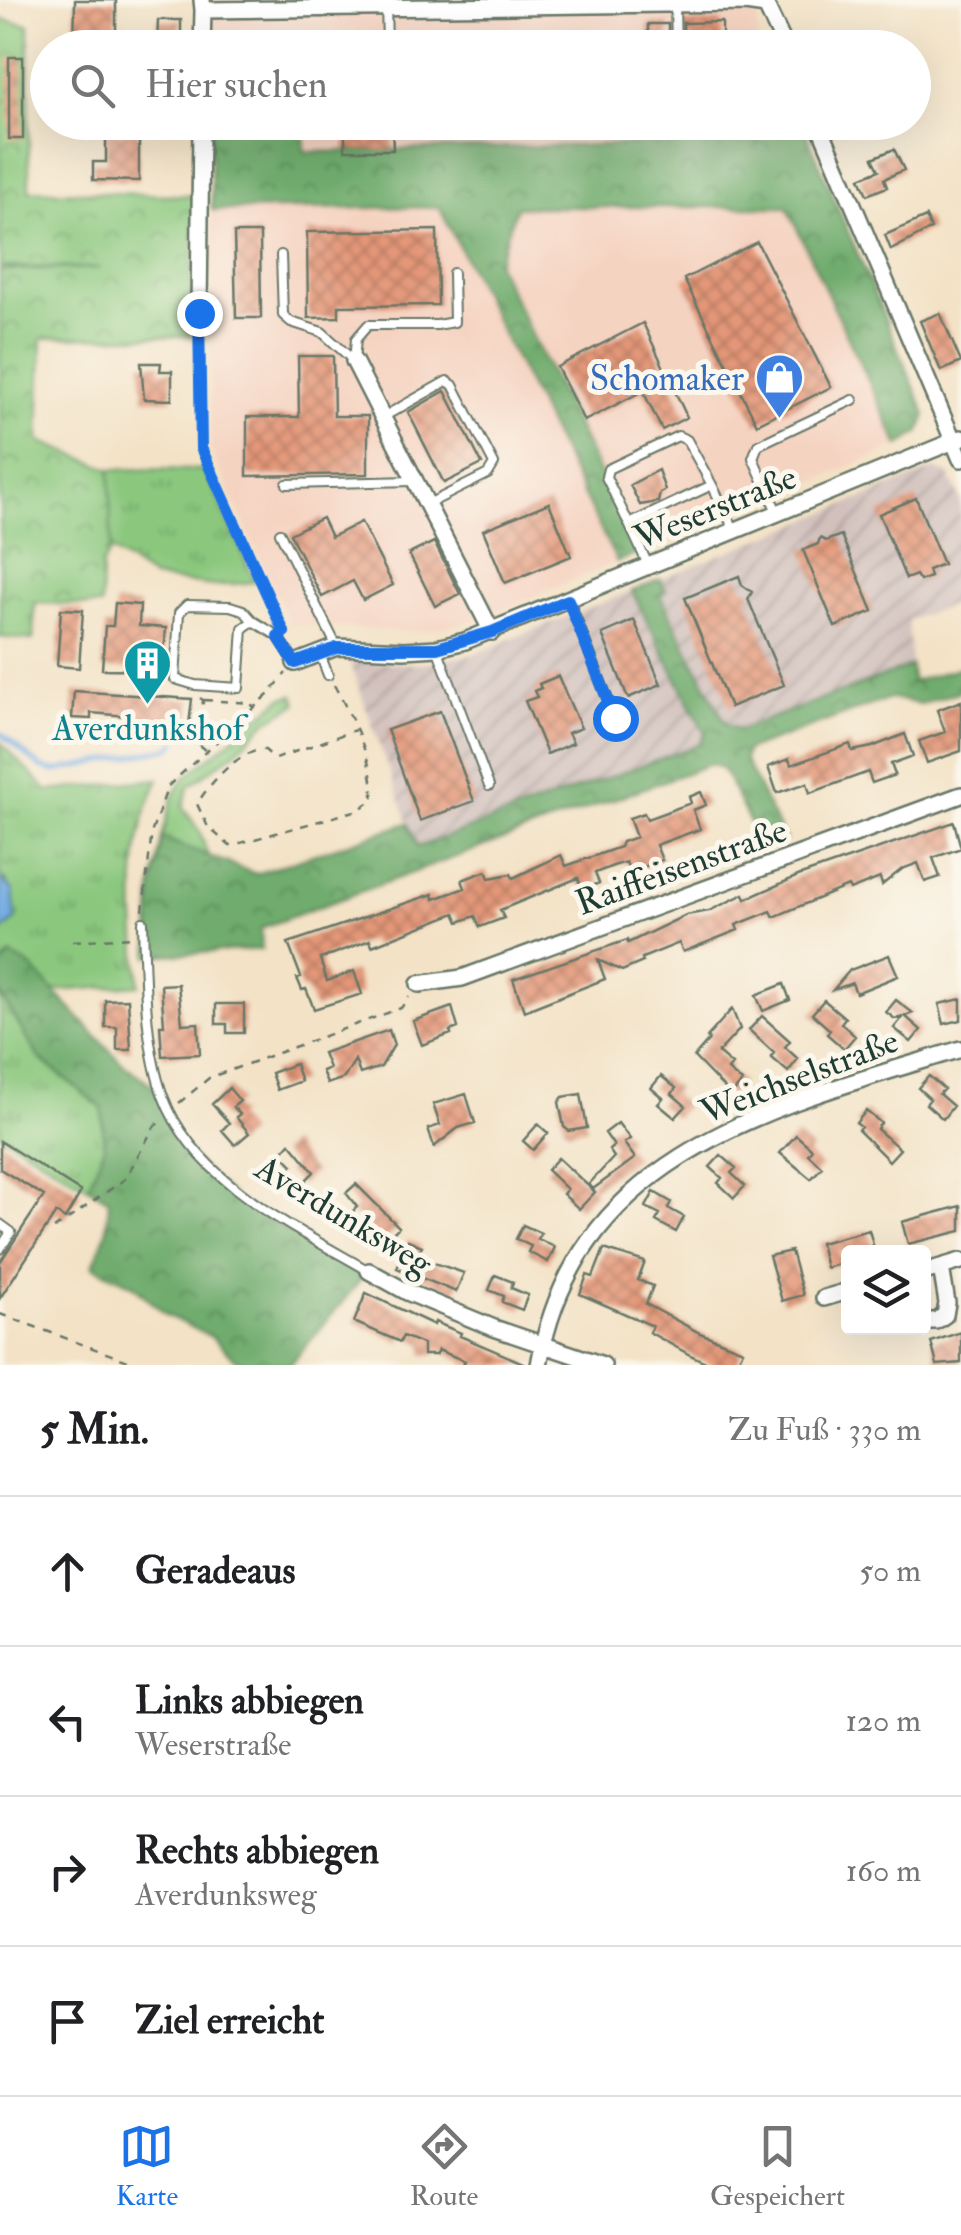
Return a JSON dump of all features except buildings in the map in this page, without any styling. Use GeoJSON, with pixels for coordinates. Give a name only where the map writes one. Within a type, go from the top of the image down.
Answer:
{"type":"FeatureCollection","features":[{"type":"Feature","properties":{"kind":"street"},"geometry":{"type":"LineString","coordinates":[[202,30],[203,5],[759,3],[766,6],[778,30]]}},
{"type":"Feature","properties":{"kind":"street"},"geometry":{"type":"LineString","coordinates":[[199,313],[202,140]]}},
{"type":"Feature","properties":{"kind":"street"},"geometry":{"type":"LineString","coordinates":[[826,140],[957,440],[961,459]]}},
{"type":"Feature","properties":{"kind":"street"},"geometry":{"type":"LineString","coordinates":[[354,361],[492,632]]}},
{"type":"Feature","properties":{"kind":"street","name":"Weserstraße"},"geometry":{"type":"LineString","coordinates":[[295,663],[337,648],[437,648],[492,632],[957,440]]}},
{"type":"Feature","properties":{"kind":"street","name":"Raiffeisenstraße"},"geometry":{"type":"LineString","coordinates":[[419,984],[462,978],[961,795]]}},
{"type":"Feature","properties":{"kind":"street","name":"Weichselstraße"},"geometry":{"type":"LineString","coordinates":[[539,1365],[550,1316],[572,1263],[632,1192],[666,1165],[751,1120],[961,1049]]}},
{"type":"Feature","properties":{"kind":"street"},"geometry":{"type":"LineString","coordinates":[[931,1270],[961,1261]]}},
{"type":"Feature","properties":{"kind":"street"},"geometry":{"type":"LineString","coordinates":[[931,1322],[945,1314],[941,1267]]}},
{"type":"Feature","properties":{"kind":"street","name":"Averdunksweg"},"geometry":{"type":"LineString","coordinates":[[369,1270],[407,1292],[494,1328],[603,1365]]}},
{"type":"Feature","properties":{"kind":"street"},"geometry":{"type":"LineString","coordinates":[[824,1298],[841,1294]]}},
{"type":"Feature","properties":{"kind":"lane"},"geometry":{"type":"LineString","coordinates":[[386,4],[387,30]]}},
{"type":"Feature","properties":{"kind":"lane"},"geometry":{"type":"LineString","coordinates":[[675,4],[676,30]]}},
{"type":"Feature","properties":{"kind":"lane"},"geometry":{"type":"LineString","coordinates":[[280,255],[283,315],[291,322],[322,332],[354,361]]}},
{"type":"Feature","properties":{"kind":"lane"},"geometry":{"type":"LineString","coordinates":[[354,361],[356,339],[368,325],[454,322],[453,273]]}},
{"type":"Feature","properties":{"kind":"lane"},"geometry":{"type":"LineString","coordinates":[[382,417],[447,381],[453,384],[494,464],[488,474],[426,505]]}},
{"type":"Feature","properties":{"kind":"lane"},"geometry":{"type":"LineString","coordinates":[[778,514],[753,458],[758,446],[853,400]]}},
{"type":"Feature","properties":{"kind":"lane"},"geometry":{"type":"LineString","coordinates":[[649,567],[606,477],[608,469],[678,436],[687,440],[736,531]]}},
{"type":"Feature","properties":{"kind":"lane"},"geometry":{"type":"LineString","coordinates":[[287,484],[414,482]]}},
{"type":"Feature","properties":{"kind":"lane"},"geometry":{"type":"LineString","coordinates":[[629,524],[712,485]]}},
{"type":"Feature","properties":{"kind":"lane"},"geometry":{"type":"LineString","coordinates":[[280,533],[337,648]]}},
{"type":"Feature","properties":{"kind":"lane"},"geometry":{"type":"LineString","coordinates":[[568,600],[615,718]]}},
{"type":"Feature","properties":{"kind":"lane"},"geometry":{"type":"LineString","coordinates":[[253,622],[243,628],[239,688],[195,685],[175,679],[179,613],[187,605],[244,610],[253,622],[278,636],[295,663]]}},
{"type":"Feature","properties":{"kind":"lane"},"geometry":{"type":"LineString","coordinates":[[437,648],[489,786]]}},
{"type":"Feature","properties":{"kind":"lane"},"geometry":{"type":"LineString","coordinates":[[320,654],[328,675]]}},
{"type":"Feature","properties":{"kind":"lane","name":"Averdunksweg"},"geometry":{"type":"LineString","coordinates":[[143,922],[150,1025],[158,1075],[170,1111],[202,1157],[233,1185],[287,1224],[369,1270]]}},
{"type":"Feature","properties":{"kind":"lane"},"geometry":{"type":"LineString","coordinates":[[0,1224],[11,1232],[0,1249]]}},
{"type":"Feature","properties":{"kind":"path"},"geometry":{"type":"LineString","coordinates":[[199,313],[201,448],[284,632],[278,636]]}},
{"type":"Feature","properties":{"kind":"path"},"geometry":{"type":"LineString","coordinates":[[143,922],[147,856],[168,786],[254,707],[295,663]]}},
{"type":"Feature","properties":{"kind":"path"},"geometry":{"type":"LineString","coordinates":[[328,675],[354,730],[374,781],[373,800],[358,810],[230,846],[208,827],[197,804],[212,780],[256,750],[265,750],[274,760],[354,730]]}},
{"type":"Feature","properties":{"kind":"path"},"geometry":{"type":"LineString","coordinates":[[195,685],[194,694],[202,700],[254,707]]}},
{"type":"Feature","properties":{"kind":"path"},"geometry":{"type":"LineString","coordinates":[[202,700],[200,746],[205,750]]}},
{"type":"Feature","properties":{"kind":"path"},"geometry":{"type":"LineString","coordinates":[[73,942],[143,936]]}},
{"type":"Feature","properties":{"kind":"path"},"geometry":{"type":"LineString","coordinates":[[54,1229],[125,1179],[154,1128],[209,1078],[401,1008],[419,984]]}},
{"type":"Feature","properties":{"kind":"path"},"geometry":{"type":"LineString","coordinates":[[0,1314],[139,1365]]}},
{"type":"Feature","properties":{"kind":"shaded area"},"geometry":{"type":"Polygon","coordinates":[[[209,0],[771,0],[758,19],[758,30],[209,30],[209,0]]]}},
{"type":"Feature","properties":{"kind":"shaded area"},"geometry":{"type":"Polygon","coordinates":[[[304,140],[757,140],[757,141],[304,152],[304,140]]]}},
{"type":"Feature","properties":{"kind":"shaded area"},"geometry":{"type":"Polygon","coordinates":[[[439,207],[617,562],[471,622],[430,630],[404,632],[290,624],[210,449],[212,210],[439,207]]]}},
{"type":"Feature","properties":{"kind":"shaded area"},"geometry":{"type":"Polygon","coordinates":[[[515,207],[787,207],[899,446],[639,553],[496,264],[515,207]]]}},
{"type":"Feature","properties":{"kind":"shaded area"},"geometry":{"type":"Polygon","coordinates":[[[935,469],[948,474],[961,500],[961,602],[908,620],[911,666],[739,730],[726,724],[660,595],[666,591],[660,579],[935,469]]]}},
{"type":"Feature","properties":{"kind":"shaded area"},"geometry":{"type":"Polygon","coordinates":[[[632,591],[705,733],[700,744],[417,847],[349,661],[417,664],[471,655],[632,591]]]}},
{"type":"Feature","properties":{"kind":"green space"},"geometry":{"type":"Polygon","coordinates":[[[0,19],[29,25],[29,190],[194,196],[191,336],[42,338],[39,441],[110,469],[111,550],[102,565],[101,606],[35,603],[33,640],[0,637],[0,270],[101,268],[0,267],[0,19]]]}},
{"type":"Feature","properties":{"kind":"green space"},"geometry":{"type":"Polygon","coordinates":[[[210,140],[305,140],[305,152],[809,140],[926,415],[919,433],[899,446],[787,207],[516,207],[497,264],[639,553],[617,562],[439,207],[212,210],[210,140]]]}},
{"type":"Feature","properties":{"kind":"green space"},"geometry":{"type":"Polygon","coordinates":[[[110,469],[205,470],[255,582],[214,586],[153,578],[111,550],[110,469]]]}},
{"type":"Feature","properties":{"kind":"green space"},"geometry":{"type":"Polygon","coordinates":[[[660,579],[666,591],[660,595],[726,724],[739,730],[911,666],[912,682],[961,667],[961,691],[920,704],[890,698],[747,750],[744,759],[785,840],[763,848],[722,768],[710,764],[261,928],[262,949],[149,956],[152,890],[162,838],[256,874],[408,823],[418,847],[700,744],[705,733],[632,591],[660,579]]]}},
{"type":"Feature","properties":{"kind":"green space"},"geometry":{"type":"Polygon","coordinates":[[[294,695],[297,704],[267,721],[235,752],[189,786],[183,807],[200,832],[208,856],[162,838],[172,799],[184,778],[282,698],[294,695]]]}},
{"type":"Feature","properties":{"kind":"green space"},"geometry":{"type":"Polygon","coordinates":[[[0,742],[48,791],[159,779],[148,805],[137,856],[139,985],[53,991],[30,966],[10,955],[0,967],[0,932],[16,920],[6,880],[0,878],[0,742]]]}},
{"type":"Feature","properties":{"kind":"green space"},"geometry":{"type":"Polygon","coordinates":[[[11,955],[30,966],[123,1064],[155,1087],[174,1132],[197,1163],[237,1200],[363,1277],[290,1365],[251,1365],[236,1360],[212,1337],[166,1315],[133,1285],[93,1266],[106,1233],[109,1200],[88,1187],[104,1148],[102,1108],[39,1058],[0,994],[0,967],[11,955]]]}},
{"type":"Feature","properties":{"kind":"green space"},"geometry":{"type":"Polygon","coordinates":[[[0,994],[39,1058],[102,1108],[104,1148],[88,1187],[0,1134],[0,994]]]}},
{"type":"Feature","properties":{"kind":"water"},"geometry":{"type":"Polygon","coordinates":[[[0,878],[13,890],[16,920],[0,932],[0,878]]]}},
{"type":"Feature","properties":{"kind":"waterway"},"geometry":{"type":"LineString","coordinates":[[0,733],[41,767],[55,771],[170,748],[176,742]]}},
{"type":"Feature","properties":{"kind":"place","name":"Schomaker"},"geometry":{"type":"Point","coordinates":[779,420]}},
{"type":"Feature","properties":{"kind":"place","name":"Averdunkshof"},"geometry":{"type":"Point","coordinates":[148,706]}},
{"type":"Feature","properties":{"kind":"route"},"geometry":{"type":"LineString","coordinates":[[199,313],[201,448],[284,632],[278,636],[295,663],[337,648],[437,648],[492,632],[568,600],[615,718]]}}]}
